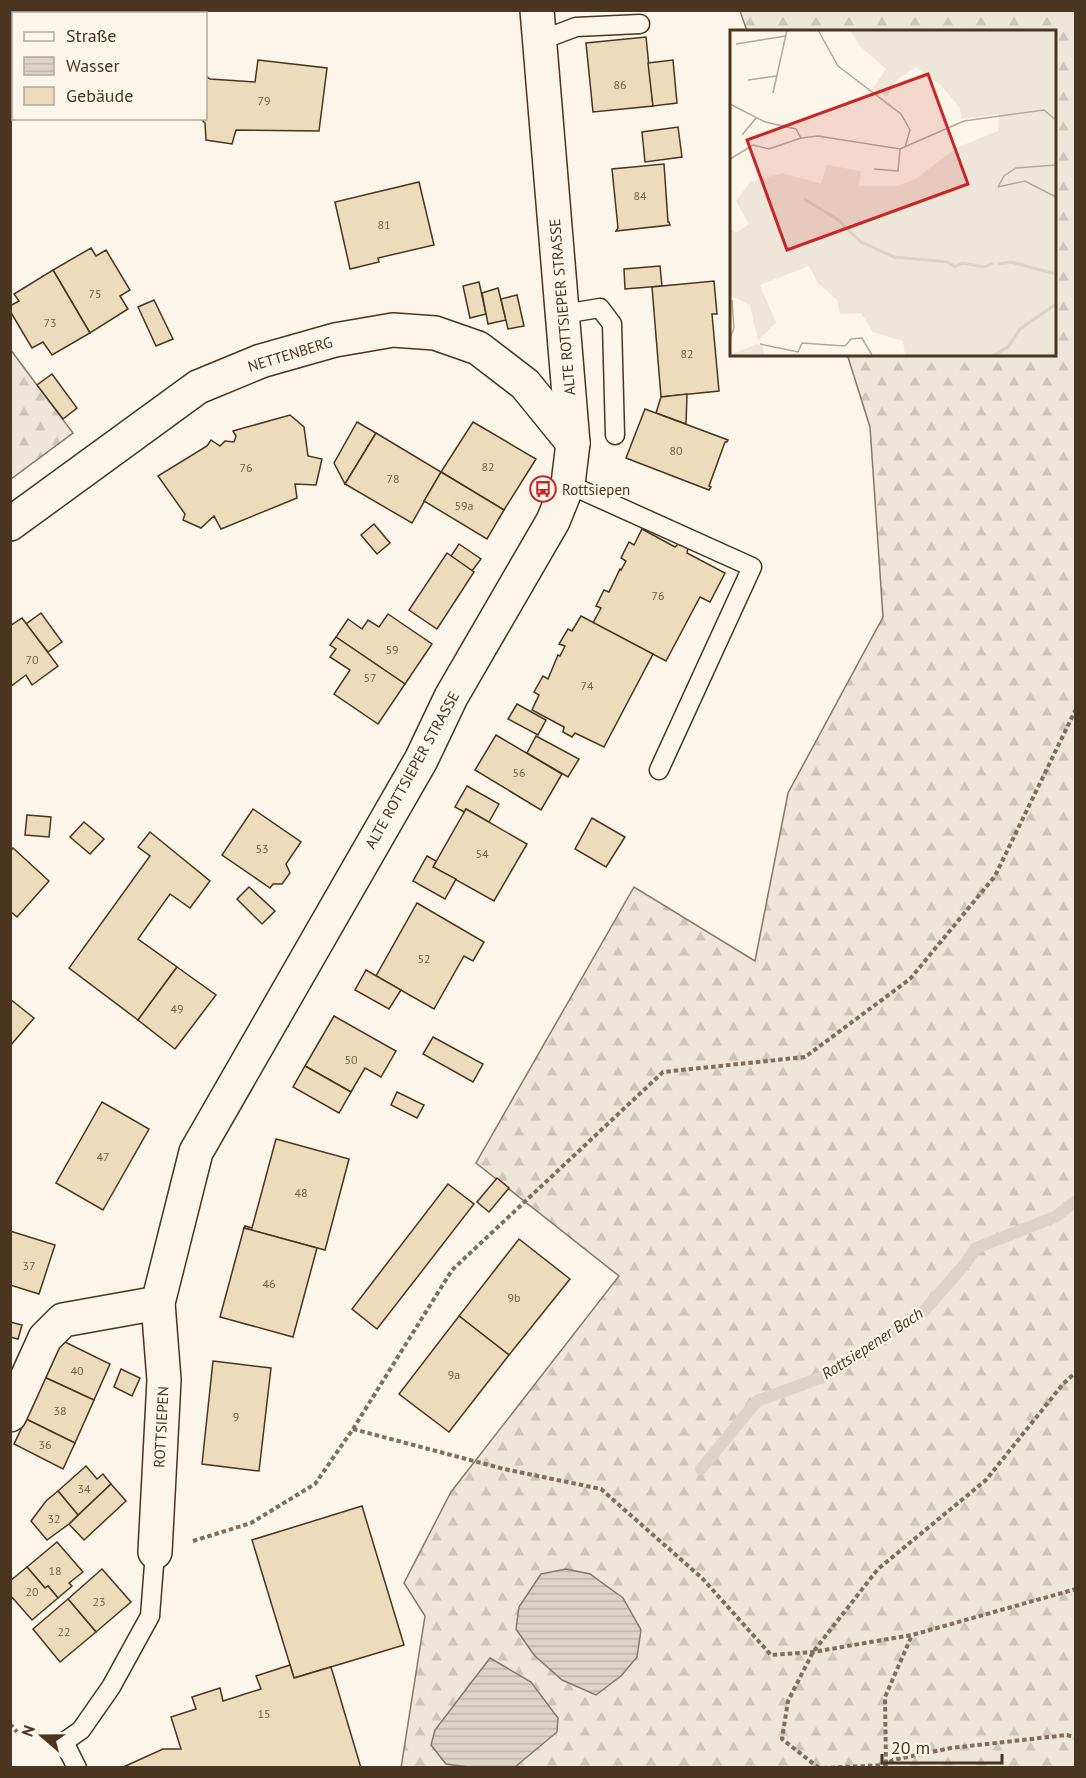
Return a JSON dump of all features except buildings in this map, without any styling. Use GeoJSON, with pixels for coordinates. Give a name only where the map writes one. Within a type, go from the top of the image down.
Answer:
{"type":"FeatureCollection","features":[{"type":"Feature","properties":{"kind":"street","name":"ALTE ROTTSIEPER STRASSE"},"geometry":{"type":"LineString","coordinates":[[158,1303],[196,1152],[421,760],[452,698],[553,521],[568,484],[573,443],[538,26]]}},
{"type":"Feature","properties":{"kind":"street","name":"NETTENBERG"},"geometry":{"type":"LineString","coordinates":[[10,524],[198,387],[261,361],[335,340],[393,330],[435,333],[478,348],[525,384],[573,443]]}},
{"type":"Feature","properties":{"kind":"street"},"geometry":{"type":"LineString","coordinates":[[10,1415],[45,1338],[63,1320],[158,1303]]}},
{"type":"Feature","properties":{"kind":"street","name":"ROTTSIEPEN"},"geometry":{"type":"LineString","coordinates":[[155,1552],[164,1380],[158,1303]]}},
{"type":"Feature","properties":{"kind":"lane"},"geometry":{"type":"LineString","coordinates":[[538,26],[640,24]]}},
{"type":"Feature","properties":{"kind":"lane"},"geometry":{"type":"LineString","coordinates":[[563,314],[600,308],[612,324],[615,435]]}},
{"type":"Feature","properties":{"kind":"lane"},"geometry":{"type":"LineString","coordinates":[[568,484],[752,567],[659,770]]}},
{"type":"Feature","properties":{"kind":"lane"},"geometry":{"type":"LineString","coordinates":[[76,1767],[64,1742],[81,1730],[111,1687],[150,1617],[155,1552]]}},
{"type":"Feature","properties":{"kind":"path"},"geometry":{"type":"LineString","coordinates":[[155,1552],[251,1523],[315,1484],[353,1429],[452,1270],[663,1072],[805,1057],[910,979],[996,876],[1076,709]]}},
{"type":"Feature","properties":{"kind":"path"},"geometry":{"type":"LineString","coordinates":[[1076,1372],[1063,1384],[986,1480],[878,1569],[813,1652],[788,1701],[782,1739],[821,1767],[886,1765],[893,1760],[951,1748],[1067,1735],[1076,1738]]}},
{"type":"Feature","properties":{"kind":"path"},"geometry":{"type":"LineString","coordinates":[[353,1429],[504,1469],[601,1489],[702,1578],[771,1655],[813,1652],[912,1635],[1076,1589]]}},
{"type":"Feature","properties":{"kind":"path"},"geometry":{"type":"LineString","coordinates":[[886,1765],[885,1697],[912,1635]]}},
{"type":"Feature","properties":{"kind":"path"},"geometry":{"type":"LineString","coordinates":[[10,1724],[17,1732]]}},
{"type":"Feature","properties":{"kind":"green space"},"geometry":{"type":"Polygon","coordinates":[[[740,11],[1075,11],[1075,1767],[401,1768],[425,1616],[404,1583],[451,1492],[619,1276],[476,1163],[634,887],[755,961],[788,793],[883,617],[870,427],[848,356],[1056,356],[1056,30],[747,30],[740,11]]]}},
{"type":"Feature","properties":{"kind":"green space"},"geometry":{"type":"Polygon","coordinates":[[[10,349],[73,433],[11,479],[10,479],[10,349]]]}},
{"type":"Feature","properties":{"kind":"water"},"geometry":{"type":"Polygon","coordinates":[[[566,1569],[590,1574],[623,1598],[641,1630],[637,1657],[621,1676],[596,1695],[562,1680],[534,1655],[516,1629],[519,1607],[541,1574],[566,1569]]]}},
{"type":"Feature","properties":{"kind":"water"},"geometry":{"type":"Polygon","coordinates":[[[490,1658],[531,1682],[558,1718],[557,1732],[515,1767],[476,1768],[446,1764],[431,1745],[435,1730],[490,1658]]]}},
{"type":"Feature","properties":{"kind":"waterway","name":"Rottsiepener Bach"},"geometry":{"type":"LineString","coordinates":[[701,1469],[757,1401],[828,1375],[924,1311],[976,1248],[1055,1217],[1076,1201]]}},
{"type":"Feature","properties":{"kind":"place","name":"Rottsiepen"},"geometry":{"type":"Point","coordinates":[543,489]}}]}
